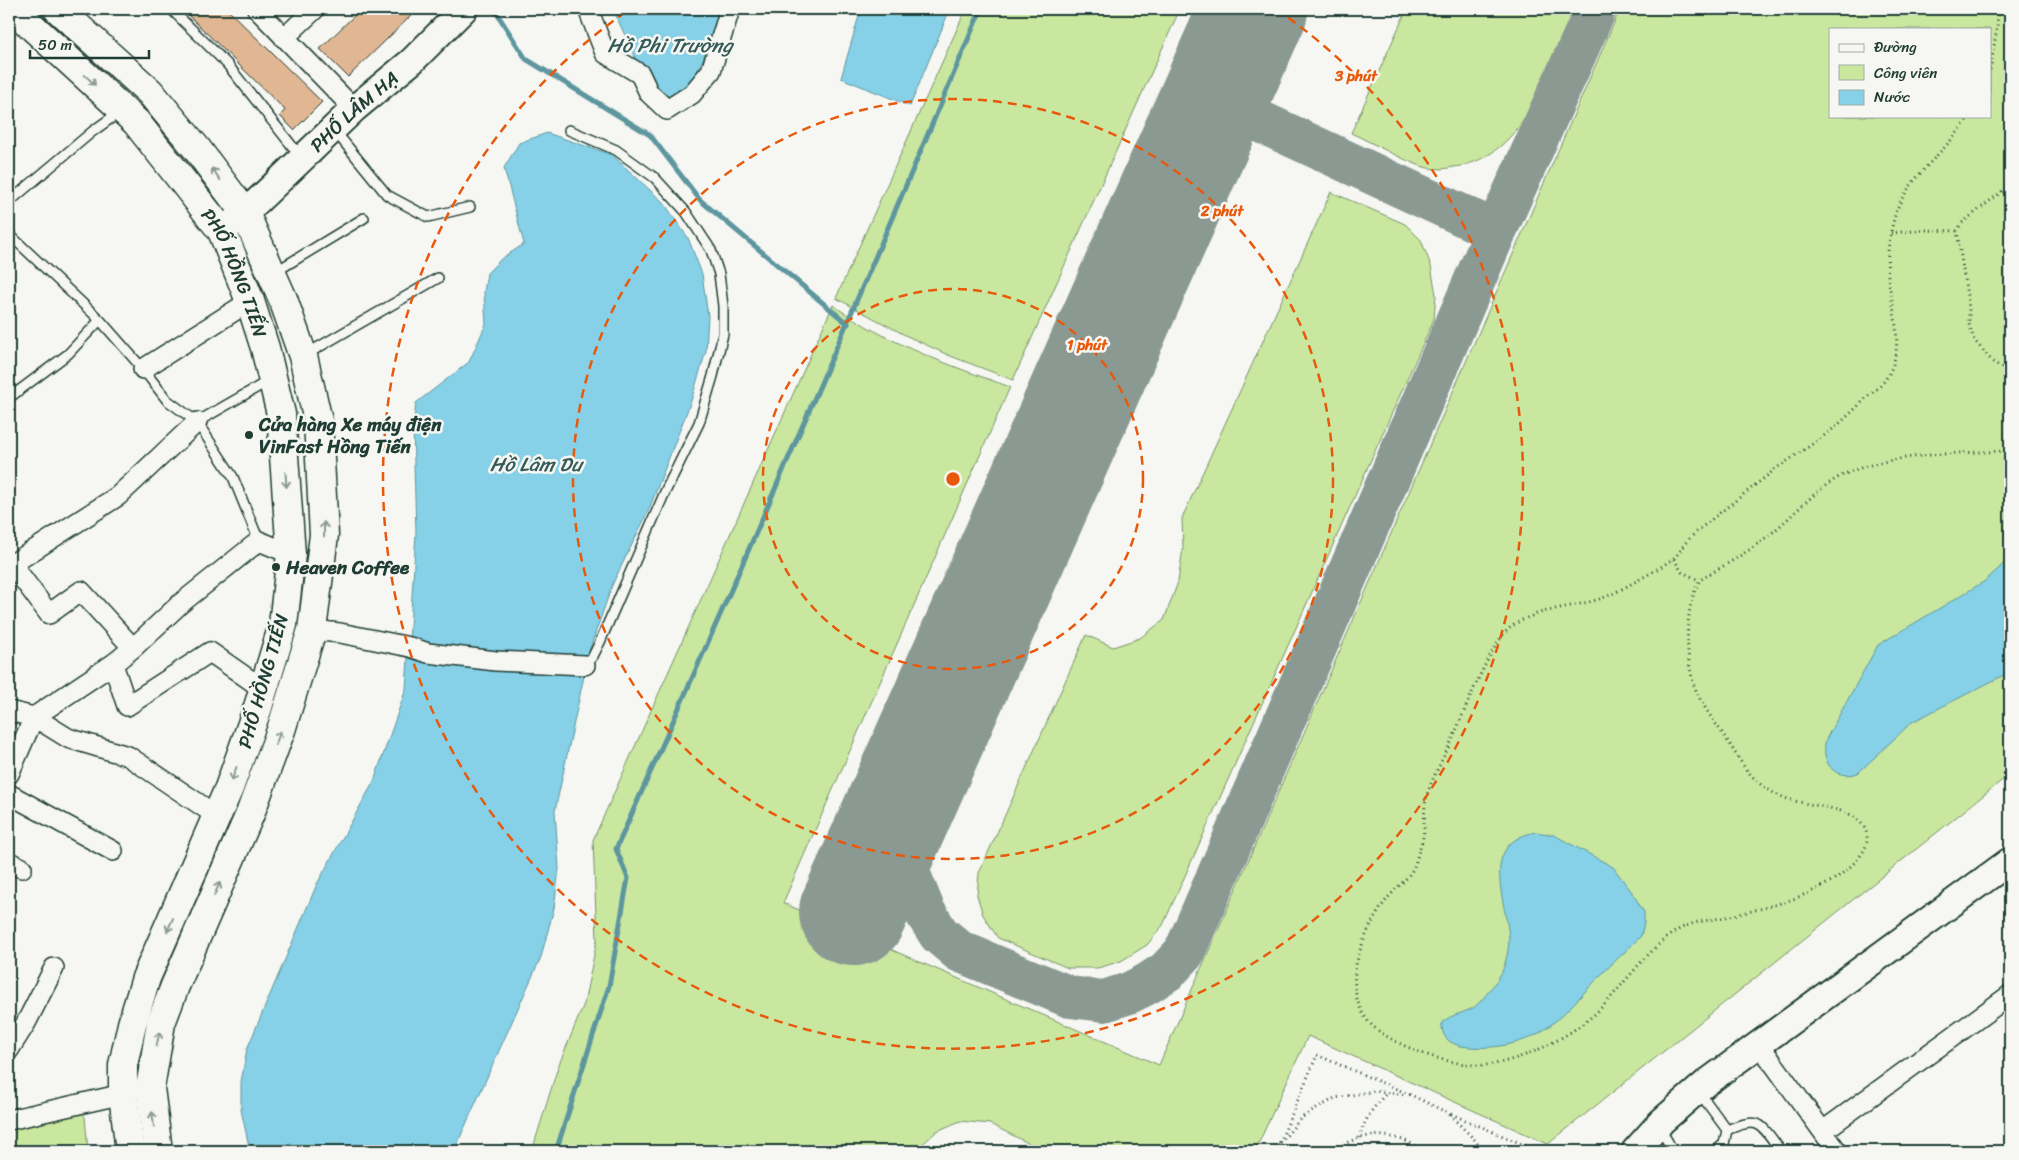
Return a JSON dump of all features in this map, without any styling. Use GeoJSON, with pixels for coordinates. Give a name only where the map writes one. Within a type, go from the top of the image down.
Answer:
{"type":"FeatureCollection","features":[{"type":"Feature","properties":{"kind":"main road","name":"PHỐ HỒNG TIẾN"},"geometry":{"type":"LineString","coordinates":[[58,9],[150,92],[197,149],[245,213],[273,274],[302,356],[318,421],[324,534],[312,630],[281,730],[250,814],[182,969],[161,1022],[150,1088],[158,1151]]}},
{"type":"Feature","properties":{"kind":"main road","name":"PHỐ HỒNG TIẾN"},"geometry":{"type":"LineString","coordinates":[[13,12],[136,122],[222,231],[250,302],[281,414],[291,554],[283,624],[229,788],[146,978],[132,1024],[124,1065],[123,1094],[130,1151]]}},
{"type":"Feature","properties":{"kind":"street"},"geometry":{"type":"LineString","coordinates":[[257,9],[354,109]]}},
{"type":"Feature","properties":{"kind":"street"},"geometry":{"type":"LineString","coordinates":[[284,38],[315,9]]}},
{"type":"Feature","properties":{"kind":"street","name":"PHỐ LÂM HẠ"},"geometry":{"type":"LineString","coordinates":[[222,231],[245,213],[354,109],[412,61],[464,9]]}},
{"type":"Feature","properties":{"kind":"street"},"geometry":{"type":"LineString","coordinates":[[588,9],[605,53],[640,74],[649,93],[667,110],[692,94],[711,71],[730,9]]}},
{"type":"Feature","properties":{"kind":"street"},"geometry":{"type":"LineString","coordinates":[[143,369],[250,302]]}},
{"type":"Feature","properties":{"kind":"street"},"geometry":{"type":"LineString","coordinates":[[133,648],[81,591],[49,614],[10,565],[118,496],[197,422]]}},
{"type":"Feature","properties":{"kind":"street"},"geometry":{"type":"LineString","coordinates":[[9,774],[34,717],[113,664],[180,604],[259,541],[291,554]]}},
{"type":"Feature","properties":{"kind":"street"},"geometry":{"type":"LineString","coordinates":[[312,630],[401,645],[438,654],[496,661],[585,665]]}},
{"type":"Feature","properties":{"kind":"street"},"geometry":{"type":"LineString","coordinates":[[113,664],[127,706],[210,652],[263,689]]}},
{"type":"Feature","properties":{"kind":"street"},"geometry":{"type":"LineString","coordinates":[[9,711],[34,717],[68,738],[128,756],[217,816]]}},
{"type":"Feature","properties":{"kind":"street"},"geometry":{"type":"LineString","coordinates":[[9,794],[113,851]]}},
{"type":"Feature","properties":{"kind":"street"},"geometry":{"type":"LineString","coordinates":[[1635,1151],[1658,1125],[1697,1090],[2010,861]]}},
{"type":"Feature","properties":{"kind":"street"},"geometry":{"type":"LineString","coordinates":[[9,1050],[26,1023],[54,968]]}},
{"type":"Feature","properties":{"kind":"street"},"geometry":{"type":"LineString","coordinates":[[1823,1131],[2010,995]]}},
{"type":"Feature","properties":{"kind":"street"},"geometry":{"type":"LineString","coordinates":[[1760,1044],[1837,1151]]}},
{"type":"Feature","properties":{"kind":"street"},"geometry":{"type":"LineString","coordinates":[[9,1120],[123,1094]]}},
{"type":"Feature","properties":{"kind":"lane"},"geometry":{"type":"LineString","coordinates":[[171,9],[227,64],[302,159]]}},
{"type":"Feature","properties":{"kind":"lane"},"geometry":{"type":"LineString","coordinates":[[9,202],[93,131],[122,110]]}},
{"type":"Feature","properties":{"kind":"lane"},"geometry":{"type":"LineString","coordinates":[[333,129],[387,195],[428,217],[470,207]]}},
{"type":"Feature","properties":{"kind":"lane"},"geometry":{"type":"LineString","coordinates":[[569,130],[616,150],[655,178],[686,212],[711,250],[719,274],[723,306],[723,334],[699,423],[665,492],[600,642],[593,656],[585,665]]}},
{"type":"Feature","properties":{"kind":"lane"},"geometry":{"type":"LineString","coordinates":[[273,274],[364,218]]}},
{"type":"Feature","properties":{"kind":"lane"},"geometry":{"type":"LineString","coordinates":[[9,234],[100,320],[143,369],[167,400],[197,422],[233,477],[259,541]]}},
{"type":"Feature","properties":{"kind":"lane"},"geometry":{"type":"LineString","coordinates":[[302,356],[438,278]]}},
{"type":"Feature","properties":{"kind":"lane"},"geometry":{"type":"LineString","coordinates":[[9,398],[68,354],[100,320]]}},
{"type":"Feature","properties":{"kind":"lane"},"geometry":{"type":"LineString","coordinates":[[197,422],[272,378]]}},
{"type":"Feature","properties":{"kind":"lane"},"geometry":{"type":"LineString","coordinates":[[1697,1090],[1727,1130],[1724,1144],[1715,1151]]}},
{"type":"Feature","properties":{"kind":"lane"},"geometry":{"type":"LineString","coordinates":[[1727,1130],[1744,1122],[1761,1125],[1781,1151]]}},
{"type":"Feature","properties":{"kind":"lane"},"geometry":{"type":"LineString","coordinates":[[1658,1125],[1673,1151]]}},
{"type":"Feature","properties":{"kind":"path"},"geometry":{"type":"LineString","coordinates":[[1992,55],[1998,9]]}},
{"type":"Feature","properties":{"kind":"path"},"geometry":{"type":"LineString","coordinates":[[1968,118],[1940,156],[1923,170],[1899,205],[1891,232],[1888,282],[1894,308],[1896,349],[1893,367],[1884,383],[1838,425],[1778,468],[1687,540],[1674,559],[1608,596],[1554,609],[1515,624],[1505,632],[1496,646],[1427,794],[1422,841],[1417,850],[1416,864],[1376,915],[1356,965],[1355,994],[1368,1022],[1382,1034],[1421,1054],[1465,1064],[1486,1065],[1512,1059],[1536,1050],[1582,1025],[1598,1011],[1656,949],[1683,927],[1762,909],[1805,894],[1846,870],[1866,847],[1868,837],[1861,822],[1841,811],[1807,805],[1784,798],[1762,786],[1740,763],[1710,716],[1694,684],[1688,647],[1692,594],[1700,580],[1764,540],[1793,512],[1831,482],[1845,474],[1871,464],[1891,461],[1952,454],[2010,451]]}},
{"type":"Feature","properties":{"kind":"path"},"geometry":{"type":"LineString","coordinates":[[2010,185],[1962,223],[1957,231],[1969,308],[1969,324],[1974,340],[1993,362],[2010,372]]}},
{"type":"Feature","properties":{"kind":"path"},"geometry":{"type":"LineString","coordinates":[[1891,232],[1957,231]]}},
{"type":"Feature","properties":{"kind":"path"},"geometry":{"type":"LineString","coordinates":[[1674,559],[1682,572],[1700,580]]}},
{"type":"Feature","properties":{"kind":"path"},"geometry":{"type":"LineString","coordinates":[[1280,1142],[1317,1055],[1534,1149],[1533,1151]]}},
{"type":"Feature","properties":{"kind":"path"},"geometry":{"type":"LineString","coordinates":[[1274,1151],[1301,1118],[1335,1098],[1374,1091],[1413,1096]]}},
{"type":"Feature","properties":{"kind":"path"},"geometry":{"type":"LineString","coordinates":[[1359,1138],[1365,1120],[1376,1104],[1388,1092]]}},
{"type":"Feature","properties":{"kind":"path"},"geometry":{"type":"LineString","coordinates":[[1448,1113],[1476,1141],[1481,1151]]}},
{"type":"Feature","properties":{"kind":"path"},"geometry":{"type":"LineString","coordinates":[[1335,1151],[1342,1145],[1364,1136],[1388,1135],[1411,1142],[1424,1151]]}},
{"type":"Feature","properties":{"kind":"path"},"geometry":{"type":"LineString","coordinates":[[1280,1142],[1285,1151]]}},
{"type":"Feature","properties":{"kind":"green space"},"geometry":{"type":"Polygon","coordinates":[[[966,9],[1180,9],[1013,380],[948,355],[907,336],[836,298],[966,9]]]}},
{"type":"Feature","properties":{"kind":"green space"},"geometry":{"type":"Polygon","coordinates":[[[1407,9],[1576,9],[1546,81],[1533,106],[1518,128],[1500,146],[1479,160],[1439,169],[1415,164],[1351,133],[1407,9]]]}},
{"type":"Feature","properties":{"kind":"green space"},"geometry":{"type":"Polygon","coordinates":[[[1620,9],[2010,9],[2010,774],[1548,1144],[1308,1036],[1255,1151],[1044,1151],[990,1124],[960,1121],[937,1131],[915,1151],[532,1151],[558,1067],[584,1004],[597,940],[593,840],[833,305],[853,319],[896,342],[1010,387],[783,903],[1159,1065],[1620,9]]]}},
{"type":"Feature","properties":{"kind":"green space"},"geometry":{"type":"Polygon","coordinates":[[[1331,192],[1405,224],[1421,240],[1431,266],[1436,295],[1434,319],[1163,925],[1147,945],[1121,961],[1098,968],[1068,968],[998,938],[983,915],[977,895],[979,873],[1086,635],[1113,647],[1140,638],[1164,620],[1178,582],[1183,548],[1182,518],[1331,192]]]}},
{"type":"Feature","properties":{"kind":"green space"},"geometry":{"type":"Polygon","coordinates":[[[78,1112],[83,1113],[85,1117],[88,1151],[9,1151],[9,1130],[78,1112]]]}},
{"type":"Feature","properties":{"kind":"water","name":"Hồ Phi Trường"},"geometry":{"type":"Polygon","coordinates":[[[613,9],[728,9],[714,44],[703,59],[689,90],[670,104],[650,91],[613,9]]]}},
{"type":"Feature","properties":{"kind":"water"},"geometry":{"type":"Polygon","coordinates":[[[861,9],[950,9],[910,106],[841,78],[861,9]]]}},
{"type":"Feature","properties":{"kind":"water","name":"Hồ Lâm Du"},"geometry":{"type":"Polygon","coordinates":[[[547,133],[612,155],[664,203],[688,238],[702,274],[708,316],[706,351],[691,401],[648,512],[613,583],[590,648],[555,811],[559,869],[554,908],[541,957],[454,1151],[250,1151],[241,1110],[241,1082],[247,1049],[317,884],[374,781],[406,689],[416,533],[413,427],[416,403],[469,362],[486,324],[484,292],[487,273],[501,259],[524,244],[504,168],[519,143],[547,133]]]}},
{"type":"Feature","properties":{"kind":"water"},"geometry":{"type":"Polygon","coordinates":[[[2010,558],[2010,672],[1912,722],[1858,773],[1842,774],[1831,768],[1825,755],[1826,739],[1878,645],[1985,581],[2010,558]]]}},
{"type":"Feature","properties":{"kind":"water"},"geometry":{"type":"Polygon","coordinates":[[[1536,832],[1554,835],[1613,867],[1644,912],[1641,936],[1563,1014],[1539,1033],[1521,1041],[1501,1046],[1470,1047],[1456,1045],[1444,1035],[1442,1023],[1476,1006],[1500,976],[1506,960],[1509,938],[1501,890],[1501,860],[1507,848],[1518,838],[1536,832]]]}},
{"type":"Feature","properties":{"kind":"building"},"geometry":{"type":"Polygon","coordinates":[[[182,9],[227,9],[322,102],[294,130],[280,116],[285,110],[182,9]]]}},
{"type":"Feature","properties":{"kind":"building"},"geometry":{"type":"Polygon","coordinates":[[[361,9],[418,9],[348,77],[320,49],[361,9]]]}},
{"type":"Feature","properties":{"kind":"waterway"},"geometry":{"type":"LineString","coordinates":[[494,9],[526,59],[650,135],[700,200],[848,324]]}},
{"type":"Feature","properties":{"kind":"waterway"},"geometry":{"type":"LineString","coordinates":[[556,1151],[609,986],[628,878],[616,849],[801,430],[981,9]]}},
{"type":"Feature","properties":{"kind":"taxiway"},"geometry":{"type":"LineString","coordinates":[[907,791],[905,848],[910,875],[925,912],[939,934],[959,951],[1070,997],[1104,1001],[1129,993],[1147,984],[1167,971],[1184,953],[1496,231],[1596,9]]}},
{"type":"Feature","properties":{"kind":"taxiway"},"geometry":{"type":"LineString","coordinates":[[1214,100],[1496,231]]}},
{"type":"Feature","properties":{"kind":"runway"},"geometry":{"type":"LineString","coordinates":[[853,912],[1254,9]]}},
{"type":"Feature","properties":{"kind":"place","name":"Cửa hàng Xe máy điện VinFast Hồng Tiến"},"geometry":{"type":"Point","coordinates":[249,435]}},
{"type":"Feature","properties":{"kind":"place","name":"Heaven Coffee"},"geometry":{"type":"Point","coordinates":[276,567]}}]}
